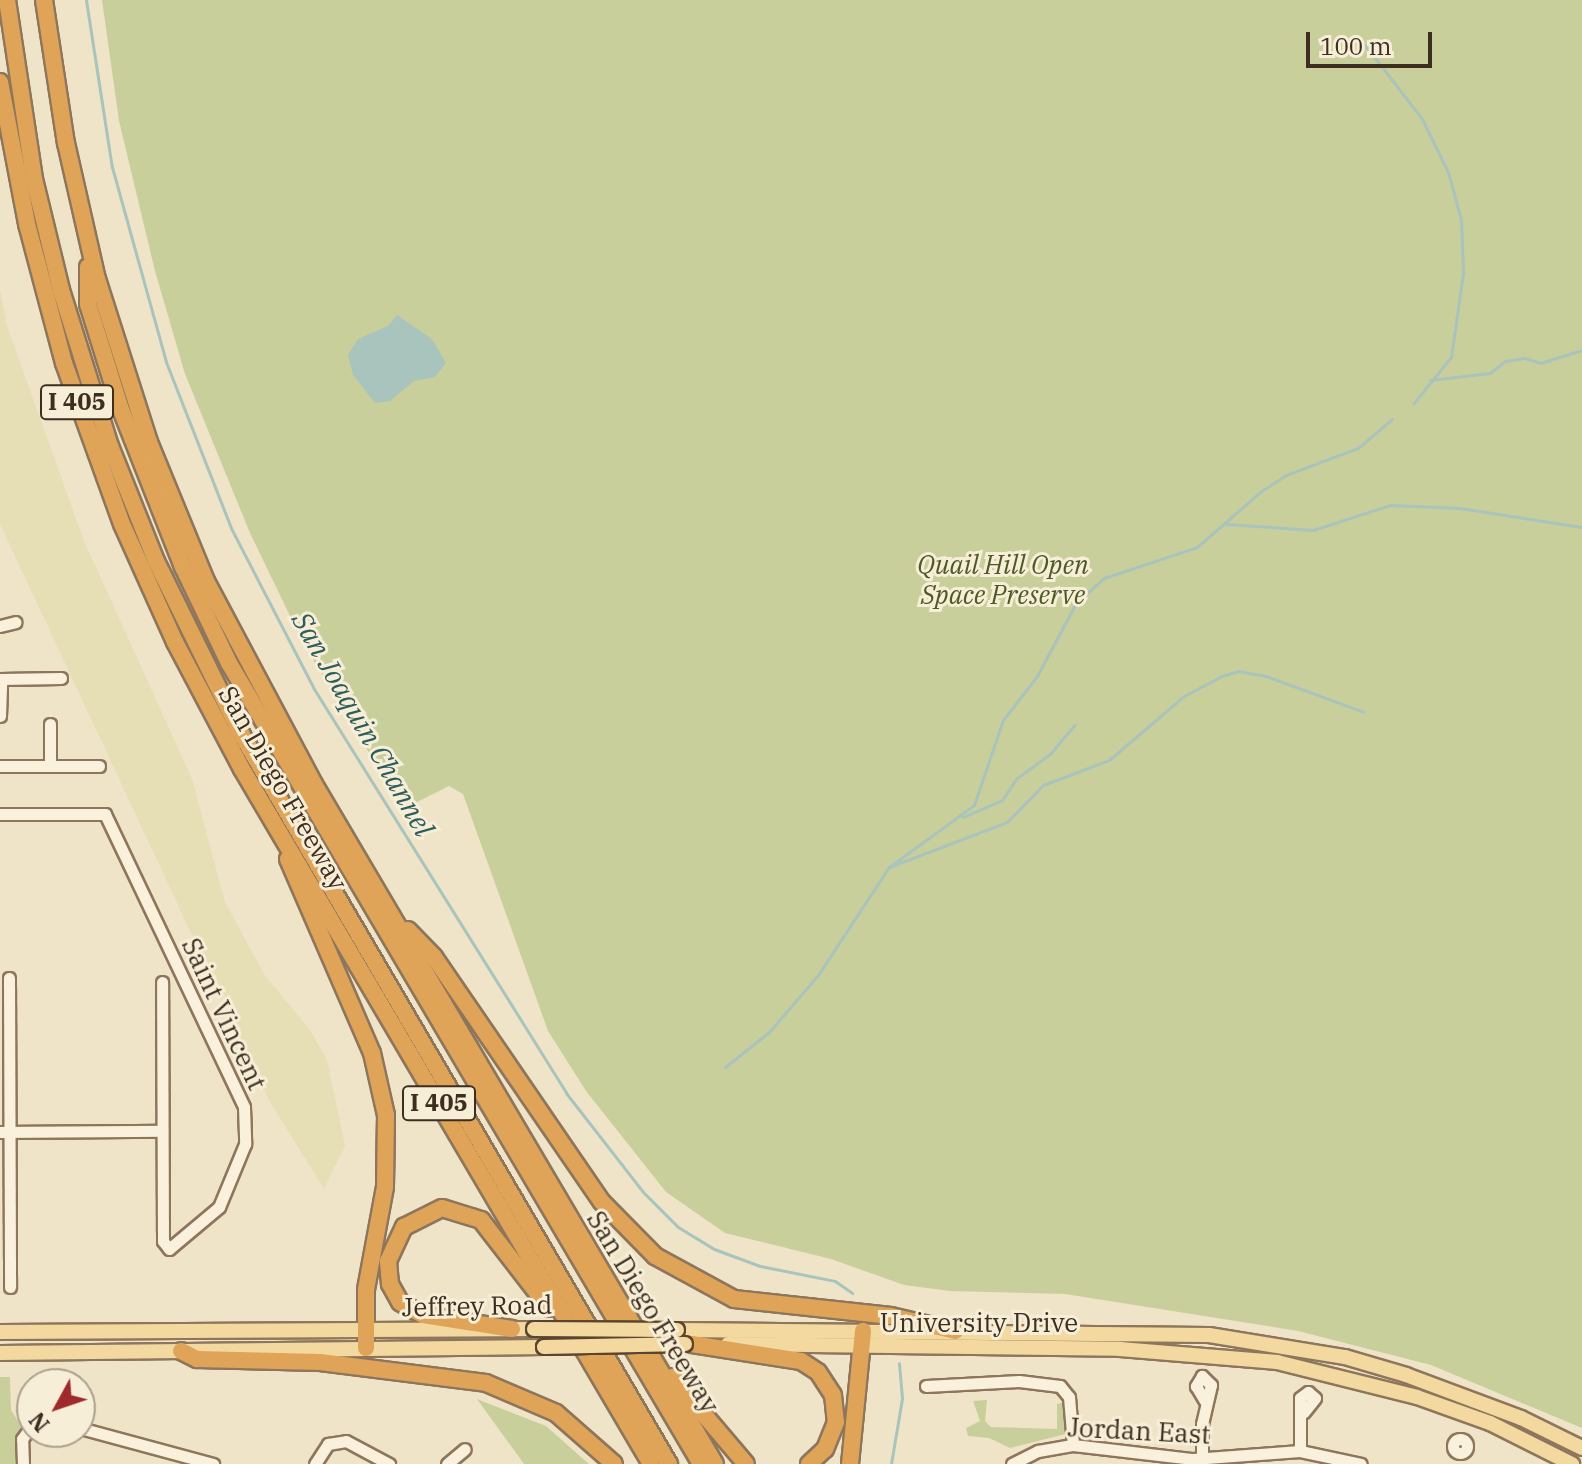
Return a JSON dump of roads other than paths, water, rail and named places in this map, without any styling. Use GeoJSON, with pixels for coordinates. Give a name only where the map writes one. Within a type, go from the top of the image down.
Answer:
{"type":"FeatureCollection","features":[{"type":"Feature","properties":{"kind":"highway"},"geometry":{"type":"LineString","coordinates":[[7,0],[34,179],[61,290],[110,446],[156,561],[239,730],[669,1464]]}},
{"type":"Feature","properties":{"kind":"highway","name":"San Diego Freeway"},"geometry":{"type":"LineString","coordinates":[[44,0],[62,121],[87,242],[129,387],[187,540],[259,687],[715,1464]]}},
{"type":"Feature","properties":{"kind":"highway","name":"San Diego Freeway"},"geometry":{"type":"LineString","coordinates":[[0,82],[39,275],[97,461],[175,642],[281,836],[651,1464]]}},
{"type":"Feature","properties":{"kind":"highway","name":"San Diego Freeway"},"geometry":{"type":"LineString","coordinates":[[87,242],[88,304],[120,407],[183,567],[229,663],[701,1464]]}},
{"type":"Feature","properties":{"kind":"highway"},"geometry":{"type":"LineString","coordinates":[[281,836],[293,880],[361,1028],[382,1090],[385,1187],[366,1290],[366,1340]]}},
{"type":"Feature","properties":{"kind":"highway"},"geometry":{"type":"LineString","coordinates":[[390,911],[434,957],[602,1202],[655,1256],[734,1299],[891,1316],[955,1331]]}},
{"type":"Feature","properties":{"kind":"highway"},"geometry":{"type":"LineString","coordinates":[[512,1329],[423,1315],[400,1302],[390,1284],[388,1261],[404,1227],[442,1208],[481,1220],[595,1370]]}},
{"type":"Feature","properties":{"kind":"highway"},"geometry":{"type":"LineString","coordinates":[[850,1464],[862,1339]]}},
{"type":"Feature","properties":{"kind":"highway"},"geometry":{"type":"LineString","coordinates":[[688,1344],[801,1361],[818,1372],[833,1395],[836,1422],[825,1449],[809,1464]]}},
{"type":"Feature","properties":{"kind":"highway"},"geometry":{"type":"LineString","coordinates":[[181,1351],[197,1359],[320,1362],[486,1383],[556,1413],[614,1464]]}},
{"type":"Feature","properties":{"kind":"highway"},"geometry":{"type":"LineString","coordinates":[[650,1353],[746,1464]]}},
{"type":"Feature","properties":{"kind":"main road","name":"Jeffrey Road"},"geometry":{"type":"LineString","coordinates":[[0,1353],[181,1351],[512,1329],[677,1330],[862,1339],[955,1331]]}},
{"type":"Feature","properties":{"kind":"main road","name":"University Drive"},"geometry":{"type":"LineString","coordinates":[[955,1331],[1161,1332],[1298,1348],[1345,1357],[1471,1397],[1582,1448]]}},
{"type":"Feature","properties":{"kind":"main road","name":"Jeffrey Road"},"geometry":{"type":"LineString","coordinates":[[0,1332],[366,1340]]}},
{"type":"Feature","properties":{"kind":"main road","name":"University Drive"},"geometry":{"type":"LineString","coordinates":[[366,1340],[544,1347],[862,1339],[1120,1349],[1277,1362],[1417,1397],[1490,1423],[1572,1464]]}},
{"type":"Feature","properties":{"kind":"street"},"geometry":{"type":"LineString","coordinates":[[0,626],[16,622]]}},
{"type":"Feature","properties":{"kind":"street"},"geometry":{"type":"LineString","coordinates":[[0,716],[0,679],[61,678]]}},
{"type":"Feature","properties":{"kind":"street"},"geometry":{"type":"LineString","coordinates":[[50,724],[50,766]]}},
{"type":"Feature","properties":{"kind":"street"},"geometry":{"type":"LineString","coordinates":[[0,766],[99,766]]}},
{"type":"Feature","properties":{"kind":"street","name":"Saint Vincent"},"geometry":{"type":"LineString","coordinates":[[0,814],[105,814],[244,1107],[245,1144],[219,1207],[169,1249],[163,1245],[162,982]]}},
{"type":"Feature","properties":{"kind":"street"},"geometry":{"type":"LineString","coordinates":[[9,978],[4,1132],[10,1287]]}},
{"type":"Feature","properties":{"kind":"street"},"geometry":{"type":"LineString","coordinates":[[4,1132],[162,1131]]}},
{"type":"Feature","properties":{"kind":"street"},"geometry":{"type":"LineString","coordinates":[[926,1386],[1019,1381],[1060,1386],[1069,1397],[1073,1445]]}},
{"type":"Feature","properties":{"kind":"street"},"geometry":{"type":"LineString","coordinates":[[1202,1459],[1205,1401]]}},
{"type":"Feature","properties":{"kind":"street"},"geometry":{"type":"LineString","coordinates":[[1300,1451],[1304,1412]]}},
{"type":"Feature","properties":{"kind":"street"},"geometry":{"type":"LineString","coordinates":[[96,1432],[213,1464]]}},
{"type":"Feature","properties":{"kind":"street"},"geometry":{"type":"LineString","coordinates":[[315,1464],[328,1444],[346,1441],[389,1464]]}},
{"type":"Feature","properties":{"kind":"street","name":"Jordan East"},"geometry":{"type":"LineString","coordinates":[[1012,1464],[1038,1451],[1073,1445],[1232,1460],[1300,1451],[1361,1464]]}},
{"type":"Feature","properties":{"kind":"street"},"geometry":{"type":"LineString","coordinates":[[447,1464],[465,1449]]}},
{"type":"Feature","properties":{"kind":"water"},"geometry":{"type":"Polygon","coordinates":[[[397,315],[432,339],[446,363],[435,377],[414,381],[390,401],[375,403],[353,375],[348,355],[358,339],[388,326],[397,315]]]}},
{"type":"Feature","properties":{"kind":"waterway","name":"San Joaquin Channel"},"geometry":{"type":"LineString","coordinates":[[86,0],[112,167],[166,362],[232,530],[314,689],[566,1093],[643,1192],[678,1227],[714,1249],[760,1266],[835,1281],[852,1293]]}},
{"type":"Feature","properties":{"kind":"waterway"},"geometry":{"type":"LineString","coordinates":[[1365,45],[1422,119],[1448,172],[1461,220],[1463,273],[1451,357],[1413,404]]}},
{"type":"Feature","properties":{"kind":"waterway"},"geometry":{"type":"LineString","coordinates":[[1430,380],[1490,373],[1505,361],[1525,358],[1540,363],[1582,350]]}},
{"type":"Feature","properties":{"kind":"waterway"},"geometry":{"type":"LineString","coordinates":[[725,1067],[769,1032],[818,975],[889,867],[974,805],[1003,720],[1037,676],[1076,603],[1104,578],[1197,547],[1260,492],[1286,475],[1358,448],[1392,419]]}},
{"type":"Feature","properties":{"kind":"waterway"},"geometry":{"type":"LineString","coordinates":[[1226,524],[1313,530],[1390,505],[1460,508],[1582,527]]}},
{"type":"Feature","properties":{"kind":"waterway"},"geometry":{"type":"LineString","coordinates":[[889,867],[1007,822],[1043,785],[1109,760],[1184,696],[1222,676],[1238,671],[1266,676],[1364,712]]}},
{"type":"Feature","properties":{"kind":"waterway"},"geometry":{"type":"LineString","coordinates":[[963,817],[1002,800],[1017,778],[1050,754],[1074,725]]}},
{"type":"Feature","properties":{"kind":"waterway","name":"San Joaquin Channel"},"geometry":{"type":"LineString","coordinates":[[891,1464],[902,1398],[899,1363]]}},
{"type":"Feature","properties":{"kind":"park label","name":"Quail Hill Open Space Preserve"},"geometry":{"type":"Point","coordinates":[1003,580]}}]}
